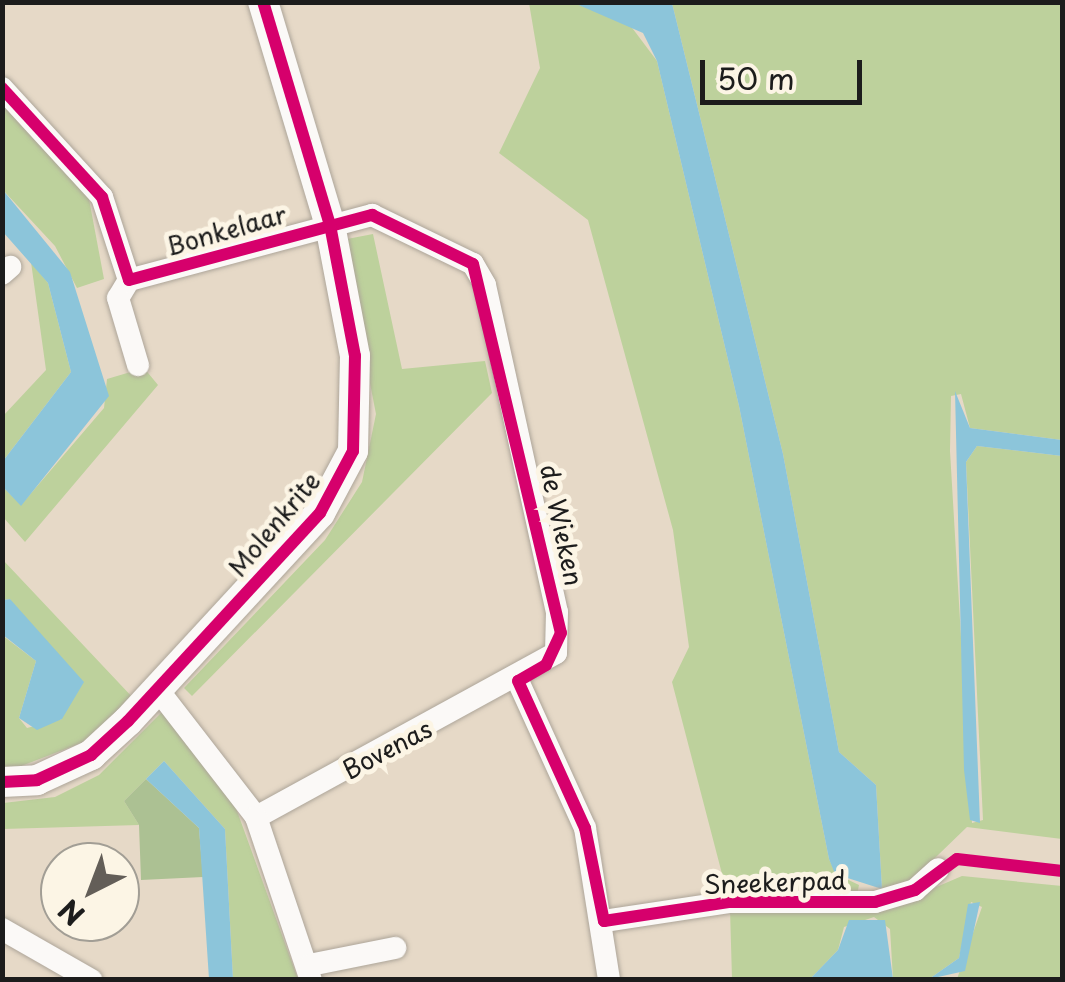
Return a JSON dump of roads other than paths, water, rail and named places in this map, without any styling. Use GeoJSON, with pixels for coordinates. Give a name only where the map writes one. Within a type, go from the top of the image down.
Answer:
{"type":"FeatureCollection","features":[{"type":"Feature","properties":{"kind":"street","name":"Molenkrite"},"geometry":{"type":"LineString","coordinates":[[2,782],[37,780],[91,755],[158,690],[320,513],[352,451],[356,356],[330,225],[263,2]]}},
{"type":"Feature","properties":{"kind":"street"},"geometry":{"type":"LineString","coordinates":[[2,88],[102,197],[129,280],[118,298],[138,365]]}},
{"type":"Feature","properties":{"kind":"street","name":"de Wieken"},"geometry":{"type":"LineString","coordinates":[[330,225],[372,215],[473,264],[485,285],[562,634],[546,665],[518,681]]}},
{"type":"Feature","properties":{"kind":"street","name":"Bonkelaar"},"geometry":{"type":"LineString","coordinates":[[129,280],[330,225]]}},
{"type":"Feature","properties":{"kind":"street"},"geometry":{"type":"LineString","coordinates":[[518,681],[586,828],[604,921],[609,980]]}},
{"type":"Feature","properties":{"kind":"street","name":"Bovenas"},"geometry":{"type":"LineString","coordinates":[[256,818],[518,681]]}},
{"type":"Feature","properties":{"kind":"street"},"geometry":{"type":"LineString","coordinates":[[158,690],[256,818],[310,972],[395,948]]}},
{"type":"Feature","properties":{"kind":"street","name":"Sneekerpad"},"geometry":{"type":"LineString","coordinates":[[604,921],[729,902],[875,902],[923,886],[938,868]]}},
{"type":"Feature","properties":{"kind":"street"},"geometry":{"type":"LineString","coordinates":[[2,929],[90,980]]}},
{"type":"Feature","properties":{"kind":"water"},"geometry":{"type":"Polygon","coordinates":[[[574,3],[672,3],[783,454],[839,752],[876,785],[882,889],[835,874],[829,859],[739,406],[657,61],[643,33],[574,3]]]}},
{"type":"Feature","properties":{"kind":"water"},"geometry":{"type":"Polygon","coordinates":[[[3,190],[70,272],[109,396],[21,506],[3,487],[3,461],[71,372],[48,283],[3,232],[3,190]]]}},
{"type":"Feature","properties":{"kind":"water"},"geometry":{"type":"Polygon","coordinates":[[[955,391],[970,428],[1062,440],[1062,456],[977,446],[966,462],[980,823],[970,820],[964,770],[955,391]]]}},
{"type":"Feature","properties":{"kind":"water"},"geometry":{"type":"Polygon","coordinates":[[[10,599],[84,682],[62,719],[37,730],[19,718],[36,661],[3,635],[3,600],[10,599]]]}},
{"type":"Feature","properties":{"kind":"water"},"geometry":{"type":"Polygon","coordinates":[[[164,761],[225,829],[233,979],[209,979],[199,828],[146,779],[164,761]]]}},
{"type":"Feature","properties":{"kind":"water"},"geometry":{"type":"Polygon","coordinates":[[[980,902],[965,971],[929,979],[959,958],[968,904],[980,902]]]}},
{"type":"Feature","properties":{"kind":"water"},"geometry":{"type":"Polygon","coordinates":[[[849,920],[885,920],[893,979],[810,979],[838,950],[849,920]]]}}]}
